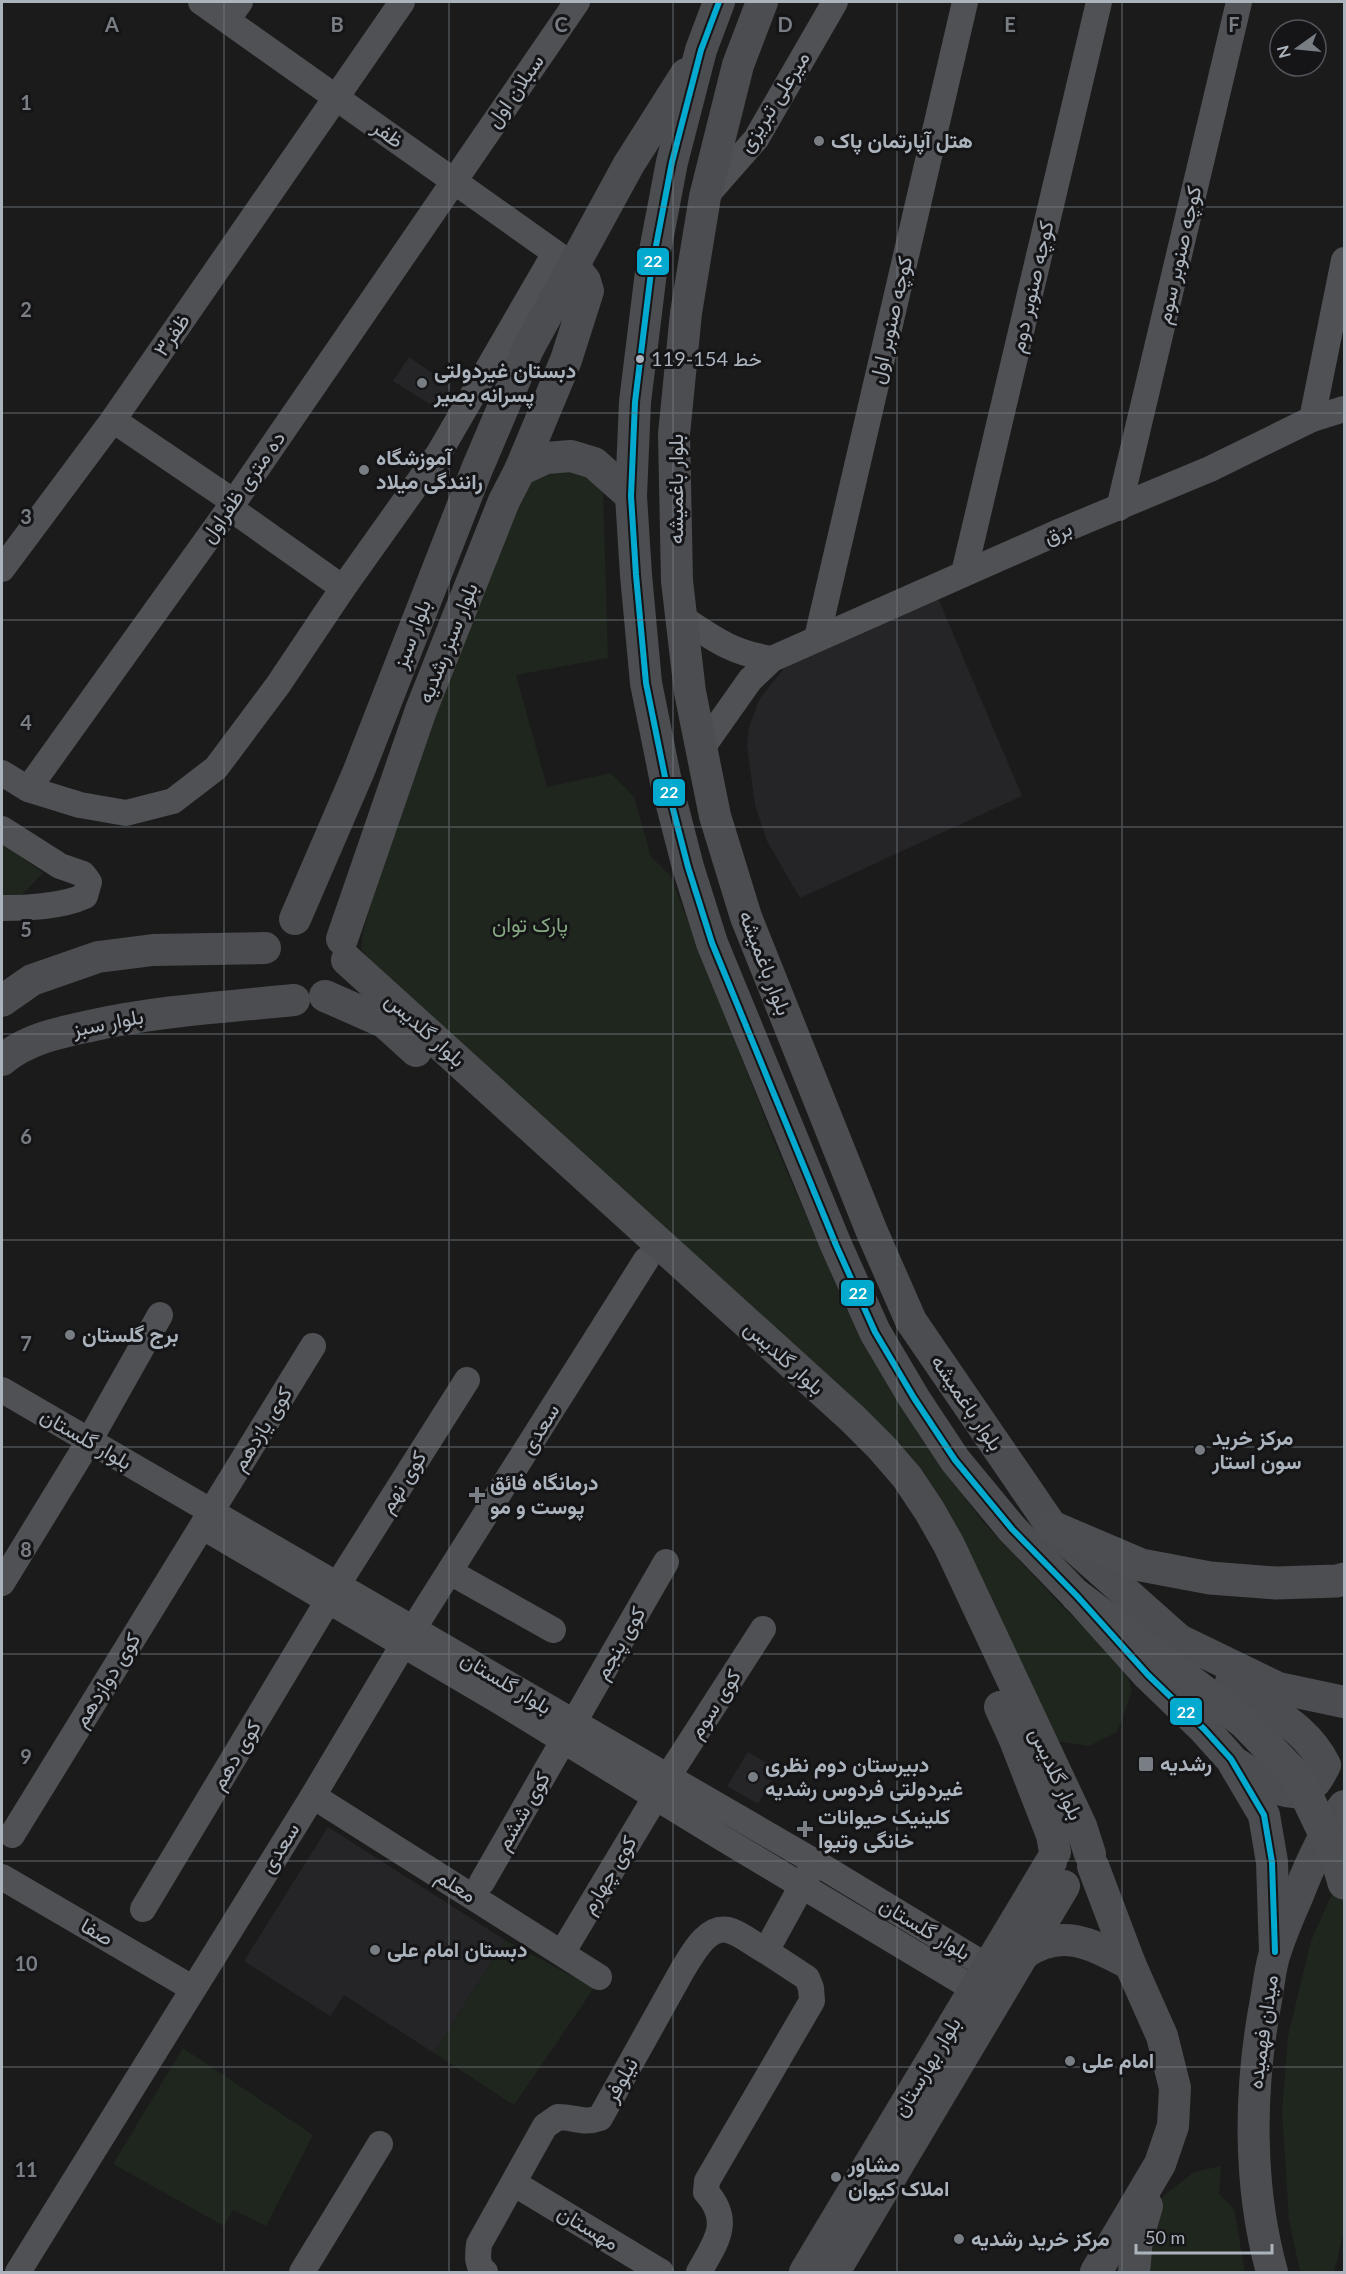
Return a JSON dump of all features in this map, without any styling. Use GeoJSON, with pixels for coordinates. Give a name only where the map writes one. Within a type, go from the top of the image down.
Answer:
{"type":"FeatureCollection","features":[{"type":"Feature","properties":{"kind":"highway"},"geometry":{"type":"LineString","coordinates":[[1052,1527],[1141,1565],[1210,1578],[1276,1583],[1344,1579]]}},
{"type":"Feature","properties":{"kind":"highway"},"geometry":{"type":"LineString","coordinates":[[1077,1596],[1244,1722],[1298,1778],[1337,1859],[1344,1883]]}},
{"type":"Feature","properties":{"kind":"main road","name":"بلوار باغمیشه"},"geometry":{"type":"LineString","coordinates":[[719,2],[701,50],[672,162],[651,272],[635,402],[631,496],[646,683],[666,782],[688,867],[720,962],[831,1234],[875,1332],[914,1398],[955,1460],[1011,1529],[1077,1596],[1148,1675],[1204,1729],[1231,1759]]}},
{"type":"Feature","properties":{"kind":"main road","name":"بلوار باغمیشه"},"geometry":{"type":"LineString","coordinates":[[762,2],[738,65],[705,197],[686,313],[674,434],[676,581],[690,692],[715,816],[746,917],[911,1321],[1052,1527],[1179,1640],[1278,1688],[1344,1702]]}},
{"type":"Feature","properties":{"kind":"main road","name":"بلوار سبز"},"geometry":{"type":"LineString","coordinates":[[295,919],[358,773],[477,469],[564,260],[629,164],[701,50]]}},
{"type":"Feature","properties":{"kind":"main road","name":"بلوار سبز رشدیه"},"geometry":{"type":"LineString","coordinates":[[344,950],[421,710],[504,501],[520,470],[566,360],[588,291],[585,281],[564,260]]}},
{"type":"Feature","properties":{"kind":"main road"},"geometry":{"type":"LineString","coordinates":[[520,470],[546,458],[571,456],[594,463],[631,496]]}},
{"type":"Feature","properties":{"kind":"main road"},"geometry":{"type":"LineString","coordinates":[[295,919],[317,919],[327,924],[344,950],[341,981],[325,996],[304,1001],[294,1000],[284,995],[269,980],[265,969],[265,948],[276,929],[295,919]]}},
{"type":"Feature","properties":{"kind":"main road"},"geometry":{"type":"LineString","coordinates":[[2,1000],[32,980],[98,957],[153,950],[265,948]]}},
{"type":"Feature","properties":{"kind":"main road","name":"بلوار گلدیس"},"geometry":{"type":"LineString","coordinates":[[344,950],[653,1253],[890,1490],[929,1555],[1015,1740],[1052,1835],[1057,1866]]}},
{"type":"Feature","properties":{"kind":"main road","name":"بلوار گلدیس"},"geometry":{"type":"LineString","coordinates":[[325,996],[384,1022],[653,1253],[853,1419],[908,1477],[949,1545],[1081,1826],[1130,1964],[1162,2037],[1175,2088],[1173,2126],[1160,2164],[1095,2272]]}},
{"type":"Feature","properties":{"kind":"main road","name":"بلوار سبز"},"geometry":{"type":"LineString","coordinates":[[2,1060],[10,1053],[44,1036],[130,1017],[294,1000]]}},
{"type":"Feature","properties":{"kind":"main road"},"geometry":{"type":"LineString","coordinates":[[1179,1640],[1238,1688],[1301,1732],[1317,1749],[1325,1765],[1314,1784],[1296,1792],[1275,1789],[1231,1759]]}},
{"type":"Feature","properties":{"kind":"main road"},"geometry":{"type":"LineString","coordinates":[[1231,1759],[1264,1815],[1272,1862],[1275,1953]]}},
{"type":"Feature","properties":{"kind":"main road","name":"میدان فهمیده"},"geometry":{"type":"LineString","coordinates":[[1267,2265],[1258,2198],[1253,2118],[1258,2043],[1275,1953],[1308,1871],[1332,1822],[1344,1806]]}},
{"type":"Feature","properties":{"kind":"main road"},"geometry":{"type":"LineString","coordinates":[[1057,1866],[1064,1845],[1081,1846],[1092,1860]]}},
{"type":"Feature","properties":{"kind":"main road","name":"بلوار بهارستان"},"geometry":{"type":"LineString","coordinates":[[805,2272],[991,1984],[1024,1953],[1057,1866]]}},
{"type":"Feature","properties":{"kind":"main road","name":"بلوار بهارستان"},"geometry":{"type":"LineString","coordinates":[[834,2272],[1057,1866]]}},
{"type":"Feature","properties":{"kind":"main road"},"geometry":{"type":"LineString","coordinates":[[1024,1953],[1038,1943],[1066,1938],[1101,1949],[1130,1964]]}},
{"type":"Feature","properties":{"kind":"main road"},"geometry":{"type":"LineString","coordinates":[[1134,2272],[1137,2239],[1160,2164]]}},
{"type":"Feature","properties":{"kind":"street","name":"ظفر"},"geometry":{"type":"LineString","coordinates":[[201,2],[233,11],[335,97],[564,260]]}},
{"type":"Feature","properties":{"kind":"street","name":"ظفر۳"},"geometry":{"type":"LineString","coordinates":[[2,568],[113,420],[402,2]]}},
{"type":"Feature","properties":{"kind":"street","name":"سبلان اول"},"geometry":{"type":"LineString","coordinates":[[453,180],[577,2]]}},
{"type":"Feature","properties":{"kind":"street","name":"میرعلی تبریزی"},"geometry":{"type":"LineString","coordinates":[[705,197],[756,139],[835,2]]}},
{"type":"Feature","properties":{"kind":"street","name":"کوچه صنوبر اول"},"geometry":{"type":"LineString","coordinates":[[817,638],[965,2]]}},
{"type":"Feature","properties":{"kind":"street","name":"کوچه صنوبر دوم"},"geometry":{"type":"LineString","coordinates":[[964,573],[1099,2]]}},
{"type":"Feature","properties":{"kind":"street","name":"کوچه صنوبر سوم"},"geometry":{"type":"LineString","coordinates":[[1119,508],[1239,2]]}},
{"type":"Feature","properties":{"kind":"street","name":"ده متری ظفراول"},"geometry":{"type":"LineString","coordinates":[[28,789],[232,505],[453,180]]}},
{"type":"Feature","properties":{"kind":"street"},"geometry":{"type":"LineString","coordinates":[[2,773],[28,789],[80,805],[126,813],[173,801],[216,768],[278,685],[343,588],[439,453],[564,260]]}},
{"type":"Feature","properties":{"kind":"street"},"geometry":{"type":"LineString","coordinates":[[1312,419],[1344,260]]}},
{"type":"Feature","properties":{"kind":"street","name":"برق"},"geometry":{"type":"LineString","coordinates":[[702,748],[750,680],[772,659],[1060,531],[1210,469],[1312,419],[1344,409]]}},
{"type":"Feature","properties":{"kind":"street"},"geometry":{"type":"LineString","coordinates":[[113,420],[343,588]]}},
{"type":"Feature","properties":{"kind":"street"},"geometry":{"type":"LineString","coordinates":[[439,453],[454,445],[461,445],[468,449],[477,469]]}},
{"type":"Feature","properties":{"kind":"street"},"geometry":{"type":"LineString","coordinates":[[681,617],[728,647],[747,656],[772,659]]}},
{"type":"Feature","properties":{"kind":"street"},"geometry":{"type":"LineString","coordinates":[[2,829],[60,866],[83,873],[89,882],[86,896],[74,901],[2,908]]}},
{"type":"Feature","properties":{"kind":"street","name":"سعدی"},"geometry":{"type":"LineString","coordinates":[[18,2272],[409,1637],[653,1253]]}},
{"type":"Feature","properties":{"kind":"street"},"geometry":{"type":"LineString","coordinates":[[2,1583],[85,1447],[160,1315]]}},
{"type":"Feature","properties":{"kind":"street","name":"کوی یازدهم"},"geometry":{"type":"LineString","coordinates":[[206,1518],[313,1346]]}},
{"type":"Feature","properties":{"kind":"street","name":"کوی نهم"},"geometry":{"type":"LineString","coordinates":[[333,1593],[467,1380]]}},
{"type":"Feature","properties":{"kind":"street","name":"بلوار گلستان"},"geometry":{"type":"LineString","coordinates":[[2,1390],[85,1447],[662,1788],[801,1886],[991,1984]]}},
{"type":"Feature","properties":{"kind":"street","name":"بلوار گلستان"},"geometry":{"type":"LineString","coordinates":[[2,1406],[85,1447]]}},
{"type":"Feature","properties":{"kind":"street","name":"کوی دوازدهم"},"geometry":{"type":"LineString","coordinates":[[12,1835],[206,1518]]}},
{"type":"Feature","properties":{"kind":"street","name":"کوی پنجم"},"geometry":{"type":"LineString","coordinates":[[569,1732],[666,1562]]}},
{"type":"Feature","properties":{"kind":"street"},"geometry":{"type":"LineString","coordinates":[[450,1572],[553,1630]]}},
{"type":"Feature","properties":{"kind":"street","name":"کوی دهم"},"geometry":{"type":"LineString","coordinates":[[143,1909],[333,1593]]}},
{"type":"Feature","properties":{"kind":"street","name":"کوی سوم"},"geometry":{"type":"LineString","coordinates":[[662,1788],[763,1629]]}},
{"type":"Feature","properties":{"kind":"street","name":"کوی ششم"},"geometry":{"type":"LineString","coordinates":[[482,1882],[569,1732]]}},
{"type":"Feature","properties":{"kind":"street","name":"بلوار گلستان"},"geometry":{"type":"LineString","coordinates":[[662,1788],[815,1862],[991,1984]]}},
{"type":"Feature","properties":{"kind":"street","name":"کوی چهارم"},"geometry":{"type":"LineString","coordinates":[[562,1953],[662,1788]]}},
{"type":"Feature","properties":{"kind":"street","name":"معلم"},"geometry":{"type":"LineString","coordinates":[[313,1796],[599,1977]]}},
{"type":"Feature","properties":{"kind":"street"},"geometry":{"type":"LineString","coordinates":[[766,1951],[815,1862]]}},
{"type":"Feature","properties":{"kind":"street","name":"صفا"},"geometry":{"type":"LineString","coordinates":[[2,1877],[192,1988]]}},
{"type":"Feature","properties":{"kind":"street","name":"نیلوفر"},"geometry":{"type":"LineString","coordinates":[[485,2272],[481,2269],[477,2258],[479,2244],[545,2127],[558,2116],[587,2122],[600,2118],[683,1969],[708,1936],[717,1930],[727,1930],[766,1951],[807,1978],[812,2001],[707,2181],[706,2192],[720,2213],[720,2229],[699,2272]]}},
{"type":"Feature","properties":{"kind":"street"},"geometry":{"type":"LineString","coordinates":[[302,2272],[380,2144]]}},
{"type":"Feature","properties":{"kind":"street","name":"مهستان"},"geometry":{"type":"LineString","coordinates":[[514,2184],[661,2272]]}},
{"type":"Feature","properties":{"kind":"shaded area","name":"دبستان غیردولتی پسرانه بصیر"},"geometry":{"type":"Polygon","coordinates":[[[409,357],[451,386],[436,408],[393,381],[409,357]]]}},
{"type":"Feature","properties":{"kind":"shaded area"},"geometry":{"type":"Polygon","coordinates":[[[937,596],[1022,796],[800,898],[767,841],[755,805],[747,745],[749,727],[760,698],[786,666],[937,596]]]}},
{"type":"Feature","properties":{"kind":"shaded area","name":"دبیرستان دوم نظری غیردولتی فردوس رشدیه"},"geometry":{"type":"Polygon","coordinates":[[[748,1752],[778,1769],[758,1804],[727,1786],[748,1752]]]}},
{"type":"Feature","properties":{"kind":"shaded area","name":"دبستان امام علی"},"geometry":{"type":"Polygon","coordinates":[[[328,1827],[505,1940],[434,2053],[344,1995],[330,2016],[244,1961],[328,1827]]]}},
{"type":"Feature","properties":{"kind":"green space","name":"پارک توان"},"geometry":{"type":"Polygon","coordinates":[[[572,467],[603,489],[608,658],[516,675],[547,787],[611,773],[634,797],[651,857],[670,875],[776,1146],[846,1308],[922,1440],[984,1523],[1060,1604],[1126,1669],[1132,1691],[1117,1732],[1089,1746],[1056,1741],[993,1601],[892,1449],[374,965],[361,949],[363,932],[400,804],[524,488],[542,475],[572,467]]]}},
{"type":"Feature","properties":{"kind":"green space"},"geometry":{"type":"Polygon","coordinates":[[[2,842],[43,873],[2,915],[2,842]]]}},
{"type":"Feature","properties":{"kind":"green space"},"geometry":{"type":"Polygon","coordinates":[[[1344,1867],[1344,2231],[1334,2272],[1300,2272],[1289,2219],[1282,2112],[1288,2036],[1311,1941],[1344,1867]]]}},
{"type":"Feature","properties":{"kind":"green space"},"geometry":{"type":"Polygon","coordinates":[[[505,1940],[594,1988],[514,2105],[434,2053],[505,1940]]]}},
{"type":"Feature","properties":{"kind":"green space"},"geometry":{"type":"Polygon","coordinates":[[[183,2048],[313,2135],[266,2226],[233,2210],[224,2226],[113,2164],[183,2048]]]}},
{"type":"Feature","properties":{"kind":"green space"},"geometry":{"type":"Polygon","coordinates":[[[1221,2166],[1219,2194],[1234,2209],[1245,2272],[1148,2272],[1151,2234],[1162,2197],[1194,2172],[1221,2166]]]}},
{"type":"Feature","properties":{"kind":"transit line","name":"22"},"geometry":{"type":"LineString","coordinates":[[719,2],[701,50],[672,162],[651,272],[635,402],[631,496],[646,683],[666,782],[688,867],[712,943],[836,1245],[875,1332],[914,1398],[955,1460],[1012,1529],[1077,1596],[1148,1675],[1204,1729],[1231,1759],[1264,1815],[1272,1862],[1275,1952]]}},
{"type":"Feature","properties":{"kind":"place","name":"هتل آپارتمان پاک"},"geometry":{"type":"Point","coordinates":[819,141]}},
{"type":"Feature","properties":{"kind":"place","name":"خط 154-119"},"geometry":{"type":"Point","coordinates":[640,359]}},
{"type":"Feature","properties":{"kind":"place","name":"دبستان غیردولتی پسرانه بصیر"},"geometry":{"type":"Point","coordinates":[422,383]}},
{"type":"Feature","properties":{"kind":"place","name":"آموزشگاه رانندگی میلاد"},"geometry":{"type":"Point","coordinates":[364,470]}},
{"type":"Feature","properties":{"kind":"place","name":"برج گلستان"},"geometry":{"type":"Point","coordinates":[70,1335]}},
{"type":"Feature","properties":{"kind":"place","name":"مرکز خرید سون استار"},"geometry":{"type":"Point","coordinates":[1200,1450]}},
{"type":"Feature","properties":{"kind":"place","name":"درمانگاه فائق پوست و مو"},"geometry":{"type":"Point","coordinates":[477,1495]}},
{"type":"Feature","properties":{"kind":"place","name":"رشدیه"},"geometry":{"type":"Point","coordinates":[1146,1764]}},
{"type":"Feature","properties":{"kind":"place","name":"دبیرستان دوم نظری غیردولتی فردوس رشدیه"},"geometry":{"type":"Point","coordinates":[753,1777]}},
{"type":"Feature","properties":{"kind":"place","name":"کلینیک حیوانات خانگی وتیوا"},"geometry":{"type":"Point","coordinates":[805,1829]}},
{"type":"Feature","properties":{"kind":"place","name":"دبستان امام علی"},"geometry":{"type":"Point","coordinates":[375,1950]}},
{"type":"Feature","properties":{"kind":"place","name":"امام علی"},"geometry":{"type":"Point","coordinates":[1070,2061]}},
{"type":"Feature","properties":{"kind":"place","name":"مشاور املاک کیوان"},"geometry":{"type":"Point","coordinates":[836,2177]}},
{"type":"Feature","properties":{"kind":"place","name":"مرکز خرید رشدیه"},"geometry":{"type":"Point","coordinates":[959,2239]}}]}
